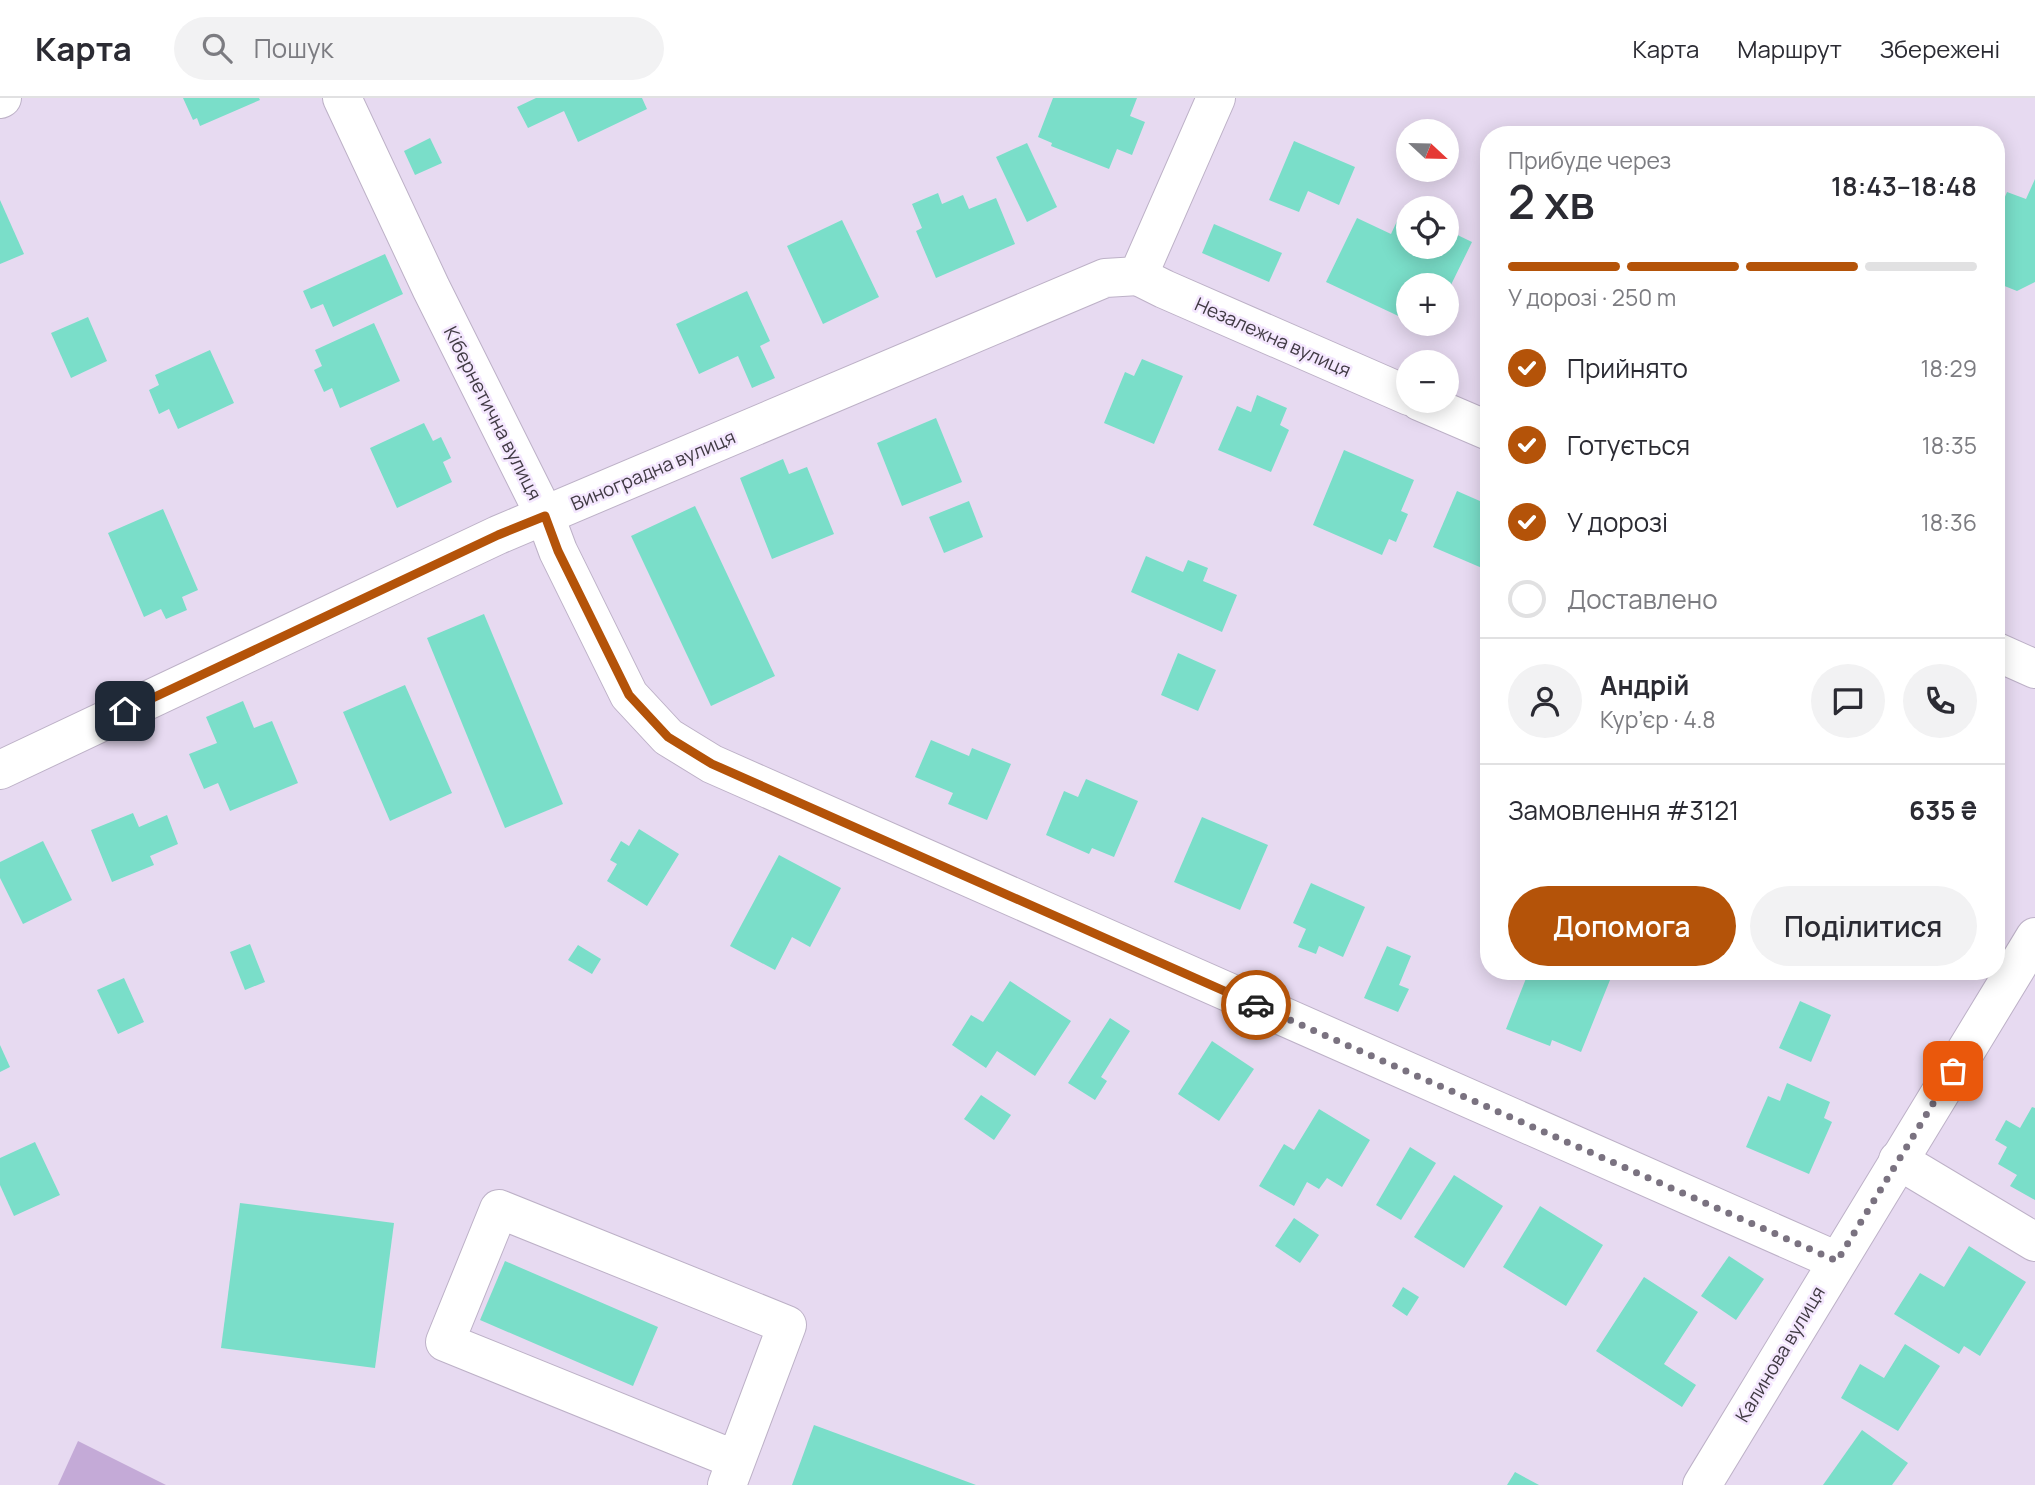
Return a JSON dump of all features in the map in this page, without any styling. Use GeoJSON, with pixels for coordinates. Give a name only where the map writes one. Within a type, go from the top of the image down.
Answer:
{"type":"FeatureCollection","features":[{"type":"Feature","properties":{"kind":"street","name":"Кібернетична вулиця"},"geometry":{"type":"LineString","coordinates":[[342,98],[430,288],[545,516],[558,551],[629,695],[668,737],[712,764],[1837,1261]]}},
{"type":"Feature","properties":{"kind":"street"},"geometry":{"type":"LineString","coordinates":[[1138,276],[1216,98]]}},
{"type":"Feature","properties":{"kind":"street","name":"Виноградна вулиця"},"geometry":{"type":"LineString","coordinates":[[0,770],[498,535],[1105,278],[1138,276]]}},
{"type":"Feature","properties":{"kind":"street","name":"Незалежна вулиця"},"geometry":{"type":"LineString","coordinates":[[1138,276],[1396,390]]}},
{"type":"Feature","properties":{"kind":"street"},"geometry":{"type":"LineString","coordinates":[[1447,413],[1480,427]]}},
{"type":"Feature","properties":{"kind":"street"},"geometry":{"type":"LineString","coordinates":[[2005,656],[2035,669]]}},
{"type":"Feature","properties":{"kind":"street","name":"Калинова вулиця"},"geometry":{"type":"LineString","coordinates":[[1702,1485],[2035,937]]}},
{"type":"Feature","properties":{"kind":"street"},"geometry":{"type":"LineString","coordinates":[[1898,1160],[2035,1242]]}},
{"type":"Feature","properties":{"kind":"street"},"geometry":{"type":"LineString","coordinates":[[499,1209],[787,1325],[731,1473],[445,1342],[499,1209]]}},
{"type":"Feature","properties":{"kind":"shaded area"},"geometry":{"type":"Polygon","coordinates":[[[78,1441],[166,1485],[58,1485],[78,1441]]]}},
{"type":"Feature","properties":{"kind":"building"},"geometry":{"type":"Polygon","coordinates":[[[183,98],[260,100],[200,126],[197,118],[193,120],[183,98]]]}},
{"type":"Feature","properties":{"kind":"building"},"geometry":{"type":"Polygon","coordinates":[[[536,98],[642,98],[647,109],[578,142],[564,111],[528,128],[517,107],[536,98]]]}},
{"type":"Feature","properties":{"kind":"building"},"geometry":{"type":"Polygon","coordinates":[[[1053,98],[1137,98],[1130,116],[1145,122],[1132,155],[1117,149],[1109,169],[1051,146],[1052,143],[1038,137],[1053,98]]]}},
{"type":"Feature","properties":{"kind":"building"},"geometry":{"type":"Polygon","coordinates":[[[430,138],[442,163],[415,175],[404,151],[430,138]]]}},
{"type":"Feature","properties":{"kind":"building"},"geometry":{"type":"Polygon","coordinates":[[[1294,141],[1355,167],[1339,205],[1308,191],[1299,212],[1269,200],[1294,141]]]}},
{"type":"Feature","properties":{"kind":"building"},"geometry":{"type":"Polygon","coordinates":[[[1027,143],[1057,207],[1027,222],[996,157],[1027,143]]]}},
{"type":"Feature","properties":{"kind":"building"},"geometry":{"type":"Polygon","coordinates":[[[2035,179],[2035,282],[2017,291],[2005,286],[2005,197],[2007,192],[2026,199],[2035,179]]]}},
{"type":"Feature","properties":{"kind":"building"},"geometry":{"type":"Polygon","coordinates":[[[938,193],[942,204],[963,195],[969,209],[996,198],[1015,244],[936,278],[916,231],[922,228],[912,204],[938,193]]]}},
{"type":"Feature","properties":{"kind":"building"},"geometry":{"type":"Polygon","coordinates":[[[0,200],[24,254],[0,264],[0,200]]]}},
{"type":"Feature","properties":{"kind":"building"},"geometry":{"type":"Polygon","coordinates":[[[1357,218],[1391,234],[1396,223],[1396,259],[1459,259],[1459,236],[1472,242],[1457,273],[1396,273],[1396,315],[1326,282],[1357,218]]]}},
{"type":"Feature","properties":{"kind":"building"},"geometry":{"type":"Polygon","coordinates":[[[842,220],[879,297],[823,324],[787,246],[842,220]]]}},
{"type":"Feature","properties":{"kind":"building"},"geometry":{"type":"Polygon","coordinates":[[[1214,224],[1282,253],[1269,282],[1202,253],[1214,224]]]}},
{"type":"Feature","properties":{"kind":"building"},"geometry":{"type":"Polygon","coordinates":[[[385,254],[403,294],[333,327],[323,304],[311,309],[303,291],[385,254]]]}},
{"type":"Feature","properties":{"kind":"building"},"geometry":{"type":"Polygon","coordinates":[[[747,291],[770,341],[760,346],[775,378],[752,388],[738,356],[699,374],[676,324],[747,291]]]}},
{"type":"Feature","properties":{"kind":"building"},"geometry":{"type":"Polygon","coordinates":[[[88,317],[107,361],[71,378],[51,333],[88,317]]]}},
{"type":"Feature","properties":{"kind":"building"},"geometry":{"type":"Polygon","coordinates":[[[374,323],[400,381],[340,408],[332,388],[324,392],[314,370],[322,366],[315,350],[374,323]]]}},
{"type":"Feature","properties":{"kind":"building"},"geometry":{"type":"Polygon","coordinates":[[[210,350],[234,403],[178,429],[169,409],[159,414],[149,390],[159,385],[155,375],[210,350]]]}},
{"type":"Feature","properties":{"kind":"building"},"geometry":{"type":"Polygon","coordinates":[[[1142,359],[1183,376],[1154,444],[1104,423],[1125,372],[1134,376],[1142,359]]]}},
{"type":"Feature","properties":{"kind":"building"},"geometry":{"type":"Polygon","coordinates":[[[1257,395],[1287,408],[1280,425],[1289,430],[1271,472],[1218,450],[1237,406],[1251,412],[1257,395]]]}},
{"type":"Feature","properties":{"kind":"building"},"geometry":{"type":"Polygon","coordinates":[[[936,418],[962,482],[902,506],[877,443],[936,418]]]}},
{"type":"Feature","properties":{"kind":"building"},"geometry":{"type":"Polygon","coordinates":[[[424,423],[433,441],[441,437],[451,458],[443,462],[452,482],[397,508],[370,448],[424,423]]]}},
{"type":"Feature","properties":{"kind":"building"},"geometry":{"type":"Polygon","coordinates":[[[1344,450],[1414,480],[1401,511],[1408,514],[1396,542],[1389,539],[1382,555],[1313,525],[1344,450]]]}},
{"type":"Feature","properties":{"kind":"building"},"geometry":{"type":"Polygon","coordinates":[[[783,459],[789,474],[807,467],[834,534],[772,559],[740,478],[783,459]]]}},
{"type":"Feature","properties":{"kind":"building"},"geometry":{"type":"Polygon","coordinates":[[[1457,491],[1480,501],[1480,567],[1433,547],[1457,491]]]}},
{"type":"Feature","properties":{"kind":"building"},"geometry":{"type":"Polygon","coordinates":[[[969,501],[983,537],[944,553],[929,517],[969,501]]]}},
{"type":"Feature","properties":{"kind":"building"},"geometry":{"type":"Polygon","coordinates":[[[695,506],[775,676],[711,706],[631,536],[695,506]]]}},
{"type":"Feature","properties":{"kind":"building"},"geometry":{"type":"Polygon","coordinates":[[[163,509],[198,590],[182,597],[187,610],[166,619],[161,609],[144,617],[108,533],[163,509]]]}},
{"type":"Feature","properties":{"kind":"building"},"geometry":{"type":"Polygon","coordinates":[[[1146,556],[1183,572],[1188,560],[1208,568],[1203,581],[1237,595],[1222,632],[1131,592],[1146,556]]]}},
{"type":"Feature","properties":{"kind":"building"},"geometry":{"type":"Polygon","coordinates":[[[484,614],[563,804],[505,828],[427,638],[484,614]]]}},
{"type":"Feature","properties":{"kind":"building"},"geometry":{"type":"Polygon","coordinates":[[[1178,653],[1216,670],[1198,711],[1161,695],[1178,653]]]}},
{"type":"Feature","properties":{"kind":"building"},"geometry":{"type":"Polygon","coordinates":[[[405,685],[452,793],[390,821],[343,712],[405,685]]]}},
{"type":"Feature","properties":{"kind":"building"},"geometry":{"type":"Polygon","coordinates":[[[243,701],[254,728],[272,721],[298,783],[230,811],[218,783],[204,789],[189,754],[217,743],[206,717],[243,701]]]}},
{"type":"Feature","properties":{"kind":"building"},"geometry":{"type":"Polygon","coordinates":[[[931,740],[969,756],[972,748],[1011,764],[987,820],[948,804],[953,793],[915,777],[931,740]]]}},
{"type":"Feature","properties":{"kind":"building"},"geometry":{"type":"Polygon","coordinates":[[[1086,779],[1138,801],[1114,857],[1092,848],[1089,854],[1046,835],[1064,791],[1078,797],[1086,779]]]}},
{"type":"Feature","properties":{"kind":"building"},"geometry":{"type":"Polygon","coordinates":[[[133,813],[139,827],[167,815],[178,844],[150,856],[154,865],[112,882],[91,830],[133,813]]]}},
{"type":"Feature","properties":{"kind":"building"},"geometry":{"type":"Polygon","coordinates":[[[1202,817],[1268,845],[1240,910],[1174,882],[1202,817]]]}},
{"type":"Feature","properties":{"kind":"building"},"geometry":{"type":"Polygon","coordinates":[[[639,829],[679,854],[647,906],[607,881],[617,864],[610,860],[621,841],[629,846],[639,829]]]}},
{"type":"Feature","properties":{"kind":"building"},"geometry":{"type":"Polygon","coordinates":[[[43,841],[72,900],[23,924],[0,878],[0,862],[43,841]]]}},
{"type":"Feature","properties":{"kind":"building"},"geometry":{"type":"Polygon","coordinates":[[[779,855],[841,888],[810,947],[792,937],[775,970],[730,946],[779,855]]]}},
{"type":"Feature","properties":{"kind":"building"},"geometry":{"type":"Polygon","coordinates":[[[1311,883],[1365,907],[1343,957],[1319,946],[1316,954],[1298,947],[1306,929],[1293,923],[1311,883]]]}},
{"type":"Feature","properties":{"kind":"building"},"geometry":{"type":"Polygon","coordinates":[[[250,944],[265,982],[245,990],[230,952],[250,944]]]}},
{"type":"Feature","properties":{"kind":"building"},"geometry":{"type":"Polygon","coordinates":[[[578,945],[601,959],[592,974],[568,960],[578,945]]]}},
{"type":"Feature","properties":{"kind":"building"},"geometry":{"type":"Polygon","coordinates":[[[1387,946],[1411,956],[1399,985],[1409,989],[1398,1012],[1364,998],[1387,946]]]}},
{"type":"Feature","properties":{"kind":"building"},"geometry":{"type":"Polygon","coordinates":[[[124,978],[144,1022],[118,1034],[97,990],[124,978]]]}},
{"type":"Feature","properties":{"kind":"building"},"geometry":{"type":"Polygon","coordinates":[[[1525,980],[1610,980],[1581,1052],[1552,1040],[1550,1046],[1506,1029],[1525,980]]]}},
{"type":"Feature","properties":{"kind":"building"},"geometry":{"type":"Polygon","coordinates":[[[1010,981],[1071,1021],[1035,1076],[997,1051],[986,1068],[952,1045],[971,1015],[983,1022],[1010,981]]]}},
{"type":"Feature","properties":{"kind":"building"},"geometry":{"type":"Polygon","coordinates":[[[1800,1001],[1831,1015],[1811,1062],[1779,1048],[1800,1001]]]}},
{"type":"Feature","properties":{"kind":"building"},"geometry":{"type":"Polygon","coordinates":[[[1110,1018],[1130,1031],[1101,1077],[1107,1081],[1095,1100],[1068,1083],[1110,1018]]]}},
{"type":"Feature","properties":{"kind":"building"},"geometry":{"type":"Polygon","coordinates":[[[1212,1041],[1254,1069],[1219,1121],[1178,1094],[1212,1041]]]}},
{"type":"Feature","properties":{"kind":"building"},"geometry":{"type":"Polygon","coordinates":[[[0,1045],[10,1067],[0,1072],[0,1045]]]}},
{"type":"Feature","properties":{"kind":"building"},"geometry":{"type":"Polygon","coordinates":[[[1787,1083],[1830,1102],[1824,1118],[1832,1122],[1809,1174],[1746,1147],[1768,1096],[1780,1101],[1787,1083]]]}},
{"type":"Feature","properties":{"kind":"building"},"geometry":{"type":"Polygon","coordinates":[[[981,1095],[1011,1115],[994,1140],[964,1119],[981,1095]]]}},
{"type":"Feature","properties":{"kind":"building"},"geometry":{"type":"Polygon","coordinates":[[[2032,1107],[2035,1108],[2035,1200],[2010,1186],[2017,1175],[1998,1164],[2007,1147],[1995,1140],[2006,1120],[2020,1128],[2032,1107]]]}},
{"type":"Feature","properties":{"kind":"building"},"geometry":{"type":"Polygon","coordinates":[[[1319,1109],[1370,1140],[1342,1187],[1327,1178],[1319,1189],[1307,1182],[1294,1206],[1259,1186],[1284,1144],[1294,1150],[1319,1109]]]}},
{"type":"Feature","properties":{"kind":"building"},"geometry":{"type":"Polygon","coordinates":[[[35,1142],[60,1195],[14,1216],[0,1185],[0,1158],[35,1142]]]}},
{"type":"Feature","properties":{"kind":"building"},"geometry":{"type":"Polygon","coordinates":[[[1410,1147],[1436,1163],[1401,1220],[1376,1205],[1410,1147]]]}},
{"type":"Feature","properties":{"kind":"building"},"geometry":{"type":"Polygon","coordinates":[[[1454,1175],[1503,1206],[1464,1268],[1414,1237],[1454,1175]]]}},
{"type":"Feature","properties":{"kind":"building"},"geometry":{"type":"Polygon","coordinates":[[[240,1203],[394,1223],[375,1368],[221,1348],[240,1203]]]}},
{"type":"Feature","properties":{"kind":"building"},"geometry":{"type":"Polygon","coordinates":[[[1540,1206],[1603,1245],[1566,1306],[1503,1267],[1540,1206]]]}},
{"type":"Feature","properties":{"kind":"building"},"geometry":{"type":"Polygon","coordinates":[[[1294,1218],[1319,1235],[1300,1263],[1275,1246],[1294,1218]]]}},
{"type":"Feature","properties":{"kind":"building"},"geometry":{"type":"Polygon","coordinates":[[[1969,1246],[2026,1282],[1980,1356],[1964,1346],[1959,1354],[1894,1314],[1920,1273],[1944,1287],[1969,1246]]]}},
{"type":"Feature","properties":{"kind":"building"},"geometry":{"type":"Polygon","coordinates":[[[1729,1256],[1764,1279],[1736,1320],[1701,1296],[1729,1256]]]}},
{"type":"Feature","properties":{"kind":"building"},"geometry":{"type":"Polygon","coordinates":[[[505,1261],[658,1327],[633,1386],[480,1320],[505,1261]]]}},
{"type":"Feature","properties":{"kind":"building"},"geometry":{"type":"Polygon","coordinates":[[[1644,1277],[1698,1312],[1664,1364],[1696,1385],[1682,1407],[1596,1351],[1644,1277]]]}},
{"type":"Feature","properties":{"kind":"building"},"geometry":{"type":"Polygon","coordinates":[[[1403,1287],[1419,1297],[1407,1316],[1392,1306],[1403,1287]]]}},
{"type":"Feature","properties":{"kind":"building"},"geometry":{"type":"Polygon","coordinates":[[[1905,1344],[1940,1366],[1898,1431],[1841,1398],[1860,1364],[1884,1378],[1905,1344]]]}},
{"type":"Feature","properties":{"kind":"building"},"geometry":{"type":"Polygon","coordinates":[[[814,1425],[976,1485],[792,1485],[814,1425]]]}},
{"type":"Feature","properties":{"kind":"building"},"geometry":{"type":"Polygon","coordinates":[[[1862,1430],[1908,1463],[1892,1485],[1823,1485],[1862,1430]]]}},
{"type":"Feature","properties":{"kind":"building"},"geometry":{"type":"Polygon","coordinates":[[[1515,1472],[1539,1485],[1507,1485],[1515,1472]]]}},
{"type":"Feature","properties":{"kind":"way so far"},"geometry":{"type":"LineString","coordinates":[[1256,1005],[1837,1261],[1953,1071]]}},
{"type":"Feature","properties":{"kind":"route"},"geometry":{"type":"LineString","coordinates":[[125,711],[498,535],[545,516],[558,551],[629,695],[668,737],[712,764],[1256,1005]]}}]}
